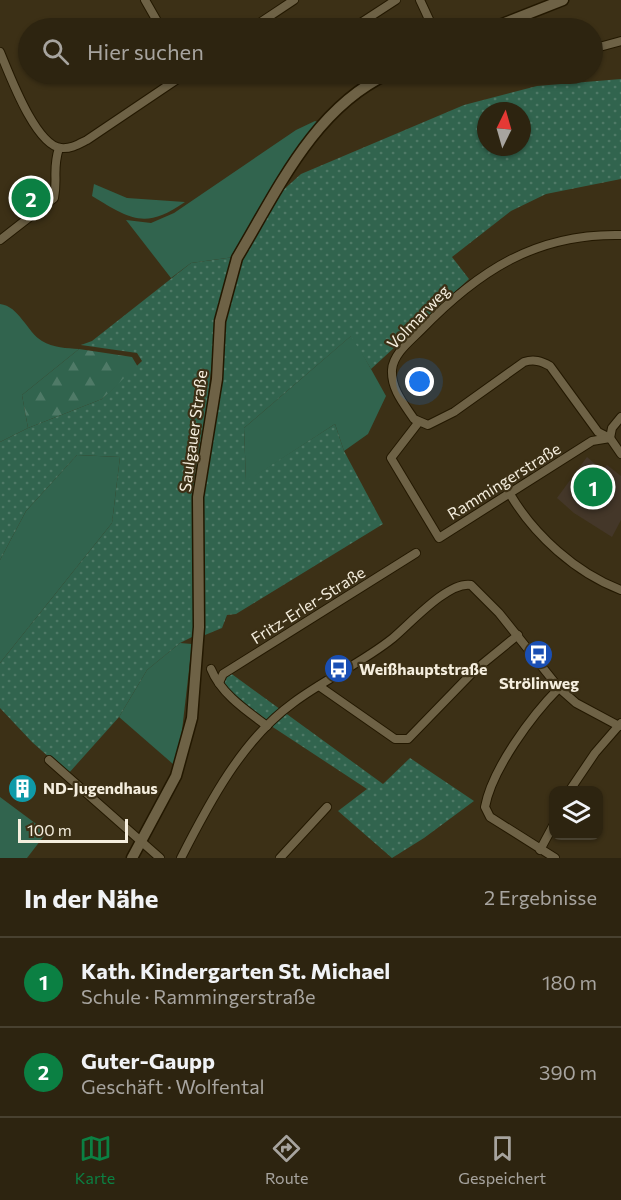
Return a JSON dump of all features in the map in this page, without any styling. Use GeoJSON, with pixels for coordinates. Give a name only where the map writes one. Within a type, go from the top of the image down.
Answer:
{"type":"FeatureCollection","features":[{"type":"Feature","properties":{"kind":"main road"},"geometry":{"type":"LineString","coordinates":[[517,18],[563,0]]}},
{"type":"Feature","properties":{"kind":"main road","name":"Saulgauer Straße"},"geometry":{"type":"LineString","coordinates":[[132,858],[176,776],[192,718],[199,627],[198,497],[217,379],[220,321],[230,279],[237,258],[311,140],[338,108],[373,84]]}},
{"type":"Feature","properties":{"kind":"street"},"geometry":{"type":"LineString","coordinates":[[145,0],[155,18]]}},
{"type":"Feature","properties":{"kind":"street"},"geometry":{"type":"LineString","coordinates":[[267,18],[294,0]]}},
{"type":"Feature","properties":{"kind":"street"},"geometry":{"type":"LineString","coordinates":[[368,18],[396,0]]}},
{"type":"Feature","properties":{"kind":"street"},"geometry":{"type":"LineString","coordinates":[[420,0],[428,18]]}},
{"type":"Feature","properties":{"kind":"street"},"geometry":{"type":"LineString","coordinates":[[603,46],[621,41]]}},
{"type":"Feature","properties":{"kind":"street"},"geometry":{"type":"LineString","coordinates":[[0,52],[18,95],[38,129],[63,148]]}},
{"type":"Feature","properties":{"kind":"street"},"geometry":{"type":"LineString","coordinates":[[0,240],[54,198],[56,187],[53,166],[63,148],[87,140],[169,84]]}},
{"type":"Feature","properties":{"kind":"street","name":"Volmarweg"},"geometry":{"type":"LineString","coordinates":[[418,423],[392,383],[393,363],[451,300],[494,267],[532,249],[576,237],[621,234]]}},
{"type":"Feature","properties":{"kind":"street"},"geometry":{"type":"LineString","coordinates":[[418,423],[429,425],[440,422],[524,362],[537,360],[549,366],[598,432],[610,438],[621,454]]}},
{"type":"Feature","properties":{"kind":"street"},"geometry":{"type":"LineString","coordinates":[[610,438],[612,428],[621,417]]}},
{"type":"Feature","properties":{"kind":"street","name":"Rammingerstraße"},"geometry":{"type":"LineString","coordinates":[[418,423],[391,458],[439,538],[592,441],[610,438]]}},
{"type":"Feature","properties":{"kind":"street"},"geometry":{"type":"LineString","coordinates":[[510,494],[529,520],[563,554],[588,573],[621,590]]}},
{"type":"Feature","properties":{"kind":"street","name":"Fritz-Erler-Straße"},"geometry":{"type":"LineString","coordinates":[[219,683],[223,674],[416,553]]}},
{"type":"Feature","properties":{"kind":"street"},"geometry":{"type":"LineString","coordinates":[[181,858],[213,799],[243,755],[267,726],[290,705],[377,650],[438,600],[463,585],[475,588],[518,635],[560,688],[576,703],[620,725],[595,753],[573,786]]}},
{"type":"Feature","properties":{"kind":"street"},"geometry":{"type":"LineString","coordinates":[[319,686],[395,739],[408,740],[468,677],[518,635]]}},
{"type":"Feature","properties":{"kind":"street"},"geometry":{"type":"LineString","coordinates":[[211,669],[219,683],[242,708],[267,726]]}},
{"type":"Feature","properties":{"kind":"street"},"geometry":{"type":"LineString","coordinates":[[555,858],[490,817],[485,807],[515,743],[538,711],[560,688]]}},
{"type":"Feature","properties":{"kind":"street"},"geometry":{"type":"LineString","coordinates":[[49,760],[160,858]]}},
{"type":"Feature","properties":{"kind":"street"},"geometry":{"type":"LineString","coordinates":[[280,858],[327,807]]}},
{"type":"Feature","properties":{"kind":"street"},"geometry":{"type":"LineString","coordinates":[[540,850],[549,833]]}},
{"type":"Feature","properties":{"kind":"shaded area"},"geometry":{"type":"Polygon","coordinates":[[[587,457],[602,470],[607,465],[621,476],[621,520],[612,537],[574,513],[557,498],[587,457]]]}},
{"type":"Feature","properties":{"kind":"green space"},"geometry":{"type":"Polygon","coordinates":[[[621,79],[621,179],[546,194],[511,211],[452,257],[469,279],[371,369],[351,336],[244,428],[246,481],[335,424],[344,451],[383,524],[236,614],[227,615],[222,628],[205,635],[202,486],[226,322],[239,259],[271,201],[301,174],[464,105],[537,86],[603,84],[603,80],[621,79]]]}},
{"type":"Feature","properties":{"kind":"green space"},"geometry":{"type":"Polygon","coordinates":[[[315,121],[318,122],[234,257],[191,263],[171,278],[126,220],[151,223],[174,213],[296,130],[315,121]]]}},
{"type":"Feature","properties":{"kind":"green space"},"geometry":{"type":"Polygon","coordinates":[[[94,184],[127,198],[185,202],[159,216],[138,218],[117,211],[92,196],[94,184]]]}},
{"type":"Feature","properties":{"kind":"green space"},"geometry":{"type":"Polygon","coordinates":[[[234,257],[217,321],[192,527],[194,636],[180,643],[147,670],[119,717],[68,774],[32,742],[0,708],[0,663],[112,523],[120,457],[77,455],[26,511],[0,560],[0,442],[28,428],[102,399],[142,361],[137,353],[81,345],[92,341],[191,263],[234,257]]]}},
{"type":"Feature","properties":{"kind":"green space"},"geometry":{"type":"Polygon","coordinates":[[[0,304],[18,314],[42,341],[55,346],[79,349],[22,395],[28,428],[0,442],[0,304]]]}},
{"type":"Feature","properties":{"kind":"green space"},"geometry":{"type":"Polygon","coordinates":[[[352,335],[386,396],[368,434],[344,451],[335,424],[246,482],[244,428],[352,335]]]}},
{"type":"Feature","properties":{"kind":"green space"},"geometry":{"type":"Polygon","coordinates":[[[79,349],[132,357],[138,367],[102,399],[28,428],[22,395],[79,349]]]}},
{"type":"Feature","properties":{"kind":"green space"},"geometry":{"type":"Polygon","coordinates":[[[77,455],[120,457],[112,523],[0,663],[0,560],[26,511],[77,455]]]}},
{"type":"Feature","properties":{"kind":"green space"},"geometry":{"type":"Polygon","coordinates":[[[180,643],[192,644],[181,739],[173,764],[119,717],[147,670],[180,643]]]}},
{"type":"Feature","properties":{"kind":"green space"},"geometry":{"type":"Polygon","coordinates":[[[229,672],[383,784],[410,758],[474,801],[424,838],[392,858],[338,811],[367,789],[256,716],[213,673],[229,672]]]}},
{"type":"Feature","properties":{"kind":"green space"},"geometry":{"type":"Polygon","coordinates":[[[0,797],[47,832],[27,858],[0,858],[0,797]]]}},
{"type":"Feature","properties":{"kind":"place","name":"Guter-Gaupp"},"geometry":{"type":"Point","coordinates":[31,198]}},
{"type":"Feature","properties":{"kind":"place","name":"Kath. Kindergarten St. Michael"},"geometry":{"type":"Point","coordinates":[593,487]}},
{"type":"Feature","properties":{"kind":"place","name":"Strölinweg"},"geometry":{"type":"Point","coordinates":[539,655]}},
{"type":"Feature","properties":{"kind":"place","name":"Weißhauptstraße"},"geometry":{"type":"Point","coordinates":[338,669]}},
{"type":"Feature","properties":{"kind":"place","name":"ND-Jugendhaus"},"geometry":{"type":"Point","coordinates":[22,788]}}]}
